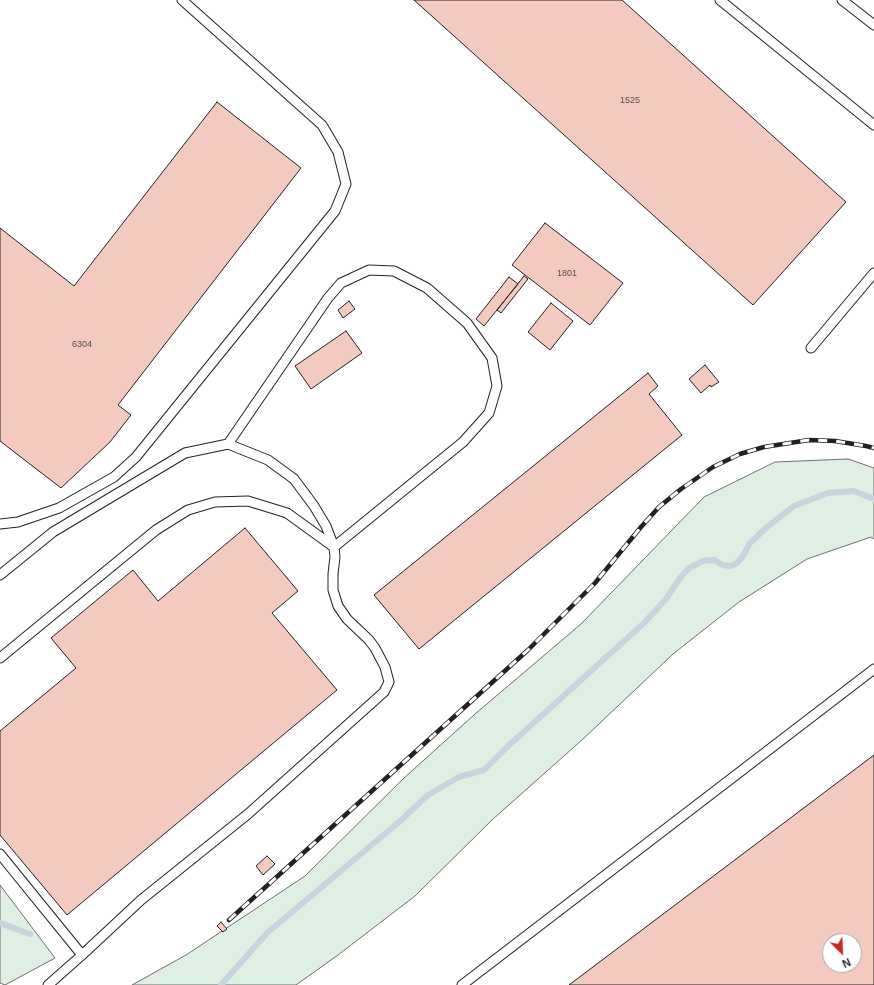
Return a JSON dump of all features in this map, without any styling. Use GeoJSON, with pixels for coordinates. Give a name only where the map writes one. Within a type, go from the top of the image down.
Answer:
{"type":"FeatureCollection","features":[{"type":"Feature","properties":{"kind":"lane"},"geometry":{"type":"LineString","coordinates":[[0,524],[18,522],[59,508],[114,477],[136,457],[335,211],[346,184],[338,152],[322,125],[182,0]]}},
{"type":"Feature","properties":{"kind":"lane"},"geometry":{"type":"LineString","coordinates":[[720,0],[874,125]]}},
{"type":"Feature","properties":{"kind":"lane"},"geometry":{"type":"LineString","coordinates":[[842,0],[874,25]]}},
{"type":"Feature","properties":{"kind":"lane"},"geometry":{"type":"LineString","coordinates":[[228,444],[328,298],[341,283],[369,270],[394,271],[427,288],[467,324],[492,358],[497,386],[489,413],[463,442],[334,547]]}},
{"type":"Feature","properties":{"kind":"lane"},"geometry":{"type":"LineString","coordinates":[[811,348],[874,273]]}},
{"type":"Feature","properties":{"kind":"lane"},"geometry":{"type":"LineString","coordinates":[[0,575],[53,532],[186,453],[228,444],[268,460],[294,479],[314,506],[326,526],[334,547],[335,557],[333,590],[338,606],[347,619],[369,640],[381,657],[389,682],[384,692],[248,814],[141,900],[48,985]]}},
{"type":"Feature","properties":{"kind":"lane"},"geometry":{"type":"LineString","coordinates":[[0,658],[156,530],[188,510],[215,502],[248,501],[287,513],[334,547]]}},
{"type":"Feature","properties":{"kind":"lane"},"geometry":{"type":"LineString","coordinates":[[462,985],[874,669]]}},
{"type":"Feature","properties":{"kind":"lane"},"geometry":{"type":"LineString","coordinates":[[0,854],[82,955]]}},
{"type":"Feature","properties":{"kind":"green space"},"geometry":{"type":"Polygon","coordinates":[[[848,459],[874,468],[874,539],[871,537],[807,559],[739,602],[673,654],[583,739],[492,820],[415,896],[338,955],[296,985],[132,985],[186,955],[305,876],[404,778],[475,714],[581,624],[704,497],[775,462],[848,459]]]}},
{"type":"Feature","properties":{"kind":"green space"},"geometry":{"type":"Polygon","coordinates":[[[0,885],[55,958],[5,985],[0,983],[0,885]]]}},
{"type":"Feature","properties":{"kind":"building"},"geometry":{"type":"Polygon","coordinates":[[[414,0],[622,0],[846,202],[753,305],[414,0]]]}},
{"type":"Feature","properties":{"kind":"building"},"geometry":{"type":"Polygon","coordinates":[[[217,102],[301,168],[118,405],[131,415],[110,442],[61,488],[0,441],[0,228],[74,286],[217,102]]]}},
{"type":"Feature","properties":{"kind":"building"},"geometry":{"type":"Polygon","coordinates":[[[545,223],[623,283],[590,325],[512,265],[545,223]]]}},
{"type":"Feature","properties":{"kind":"building"},"geometry":{"type":"Polygon","coordinates":[[[524,276],[528,279],[501,313],[497,310],[524,276]]]}},
{"type":"Feature","properties":{"kind":"building"},"geometry":{"type":"Polygon","coordinates":[[[509,277],[518,284],[484,326],[476,319],[509,277]]]}},
{"type":"Feature","properties":{"kind":"building"},"geometry":{"type":"Polygon","coordinates":[[[349,301],[355,309],[343,318],[338,310],[349,301]]]}},
{"type":"Feature","properties":{"kind":"building"},"geometry":{"type":"Polygon","coordinates":[[[551,303],[573,321],[550,350],[528,332],[551,303]]]}},
{"type":"Feature","properties":{"kind":"building"},"geometry":{"type":"Polygon","coordinates":[[[346,331],[362,353],[311,389],[295,366],[346,331]]]}},
{"type":"Feature","properties":{"kind":"building"},"geometry":{"type":"Polygon","coordinates":[[[705,365],[719,382],[711,387],[710,385],[701,393],[689,379],[705,365]]]}},
{"type":"Feature","properties":{"kind":"building"},"geometry":{"type":"Polygon","coordinates":[[[648,373],[658,386],[649,394],[682,435],[419,649],[374,595],[648,373]]]}},
{"type":"Feature","properties":{"kind":"building"},"geometry":{"type":"Polygon","coordinates":[[[245,528],[298,591],[272,613],[337,690],[67,915],[0,835],[0,731],[76,668],[51,638],[133,570],[158,601],[245,528]]]}},
{"type":"Feature","properties":{"kind":"building"},"geometry":{"type":"Polygon","coordinates":[[[874,755],[874,985],[569,985],[874,755]]]}},
{"type":"Feature","properties":{"kind":"building"},"geometry":{"type":"Polygon","coordinates":[[[267,856],[275,864],[263,875],[256,866],[267,856]]]}},
{"type":"Feature","properties":{"kind":"building"},"geometry":{"type":"Polygon","coordinates":[[[221,922],[227,929],[223,932],[217,926],[221,922]]]}},
{"type":"Feature","properties":{"kind":"waterway"},"geometry":{"type":"LineString","coordinates":[[221,985],[267,933],[399,822],[428,795],[459,777],[484,770],[507,747],[644,623],[666,599],[680,578],[689,568],[703,561],[715,560],[722,565],[731,566],[737,563],[743,556],[750,543],[767,527],[794,506],[828,493],[854,491],[874,499]]}},
{"type":"Feature","properties":{"kind":"waterway"},"geometry":{"type":"LineString","coordinates":[[0,923],[30,934]]}},
{"type":"Feature","properties":{"kind":"railway"},"geometry":{"type":"LineString","coordinates":[[229,920],[528,650],[595,583],[659,507],[681,489],[713,467],[740,454],[764,447],[809,440],[835,441],[874,448]]}}]}
